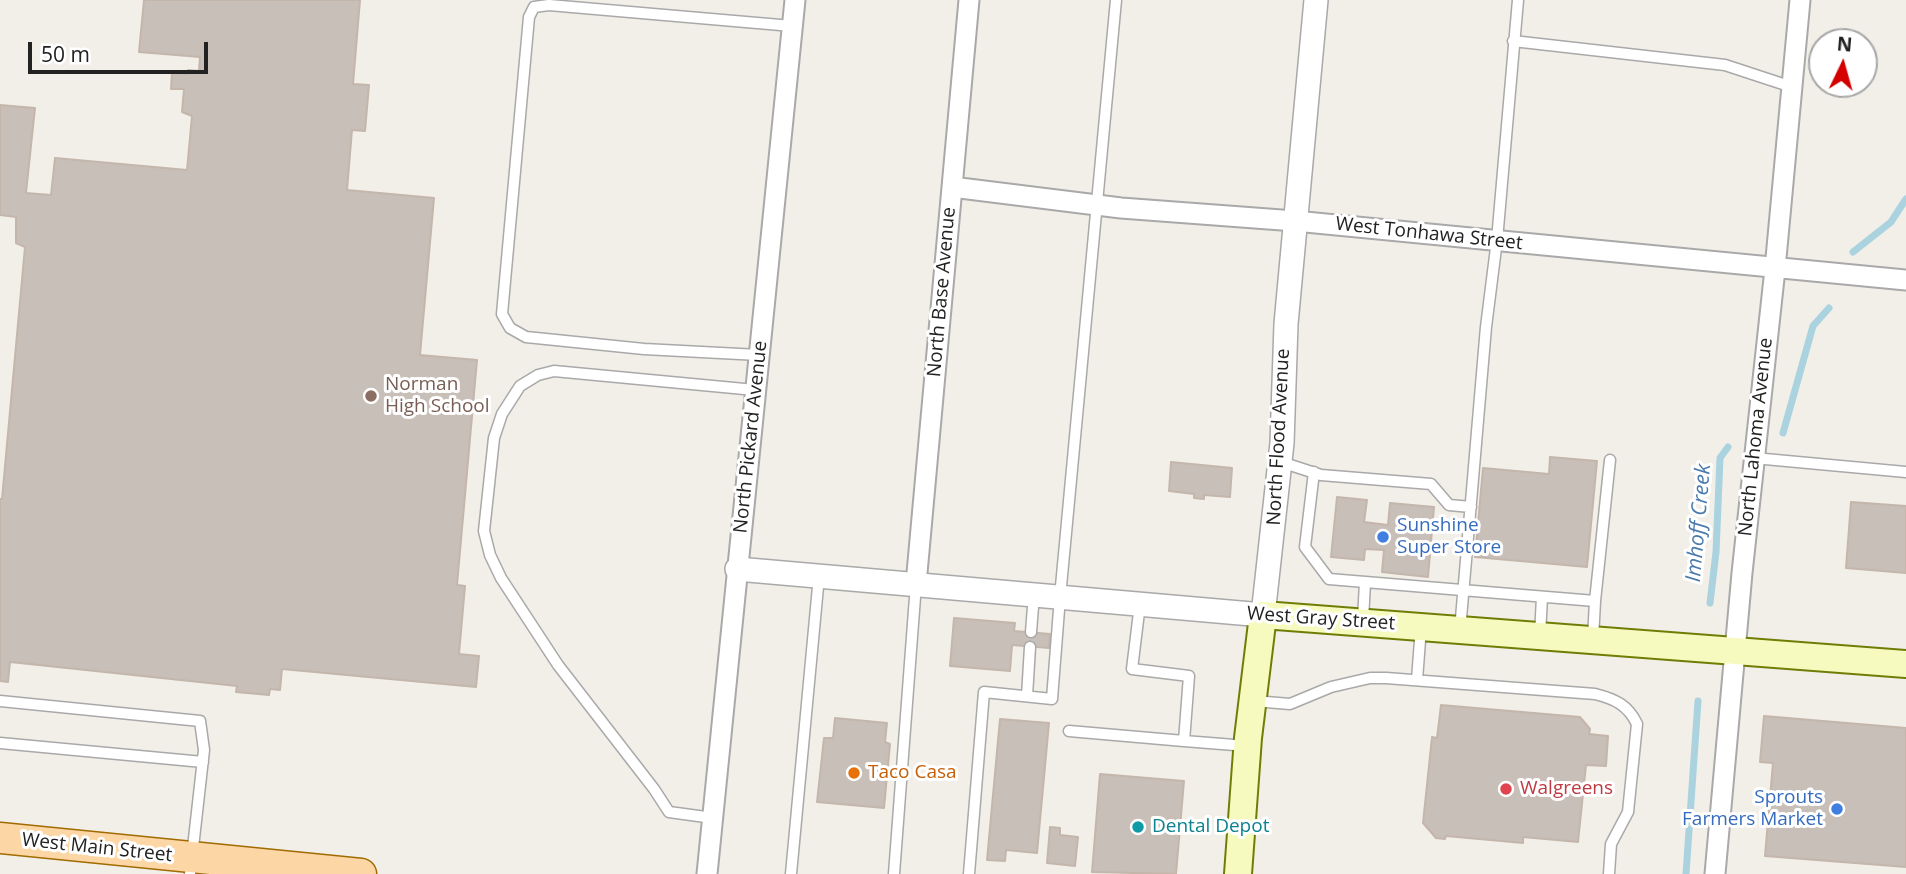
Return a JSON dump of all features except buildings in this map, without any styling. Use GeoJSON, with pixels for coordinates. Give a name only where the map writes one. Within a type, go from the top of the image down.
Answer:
{"type":"FeatureCollection","features":[{"type":"Feature","properties":{"kind":"main road","name":"West Gray Street"},"geometry":{"type":"LineString","coordinates":[[1263,615],[1906,664]]}},
{"type":"Feature","properties":{"kind":"main road","name":"North Flood Avenue"},"geometry":{"type":"LineString","coordinates":[[1238,874],[1252,701],[1263,615]]}},
{"type":"Feature","properties":{"kind":"main road","name":"West Main Street"},"geometry":{"type":"LineString","coordinates":[[0,838],[191,866],[361,874]]}},
{"type":"Feature","properties":{"kind":"street","name":"North Pickard Avenue"},"geometry":{"type":"LineString","coordinates":[[707,874],[795,0]]}},
{"type":"Feature","properties":{"kind":"street","name":"North Base Avenue"},"geometry":{"type":"LineString","coordinates":[[916,584],[970,0]]}},
{"type":"Feature","properties":{"kind":"street","name":"North Flood Avenue"},"geometry":{"type":"LineString","coordinates":[[1263,615],[1280,462],[1285,337],[1316,0]]}},
{"type":"Feature","properties":{"kind":"street","name":"North Lahoma Avenue"},"geometry":{"type":"LineString","coordinates":[[1715,874],[1800,0]]}},
{"type":"Feature","properties":{"kind":"street","name":"West Tonhawa Street"},"geometry":{"type":"LineString","coordinates":[[952,187],[1097,205],[1295,221],[1906,280]]}},
{"type":"Feature","properties":{"kind":"street","name":"West Gray Street"},"geometry":{"type":"LineString","coordinates":[[737,569],[1263,615]]}},
{"type":"Feature","properties":{"kind":"lane"},"geometry":{"type":"LineString","coordinates":[[969,874],[984,692],[1052,698],[1116,0]]}},
{"type":"Feature","properties":{"kind":"lane"},"geometry":{"type":"LineString","coordinates":[[1460,630],[1518,0]]}},
{"type":"Feature","properties":{"kind":"lane"},"geometry":{"type":"LineString","coordinates":[[759,355],[644,349],[526,337],[510,328],[502,314],[529,18],[534,7],[549,5],[792,26]]}},
{"type":"Feature","properties":{"kind":"lane"},"geometry":{"type":"LineString","coordinates":[[1513,41],[1725,65],[1792,87]]}},
{"type":"Feature","properties":{"kind":"lane"},"geometry":{"type":"LineString","coordinates":[[713,818],[669,812],[551,654],[501,578],[490,555],[484,531],[494,438],[502,414],[520,386],[538,375],[554,371],[755,390]]}},
{"type":"Feature","properties":{"kind":"lane"},"geometry":{"type":"LineString","coordinates":[[1754,458],[1906,472]]}},
{"type":"Feature","properties":{"kind":"lane"},"geometry":{"type":"LineString","coordinates":[[1593,640],[1610,460]]}},
{"type":"Feature","properties":{"kind":"lane"},"geometry":{"type":"LineString","coordinates":[[1280,462],[1314,472],[1431,484],[1449,505],[1471,507]]}},
{"type":"Feature","properties":{"kind":"lane"},"geometry":{"type":"LineString","coordinates":[[1314,472],[1305,547],[1329,579],[1595,601]]}},
{"type":"Feature","properties":{"kind":"lane"},"geometry":{"type":"LineString","coordinates":[[791,874],[819,576]]}},
{"type":"Feature","properties":{"kind":"lane"},"geometry":{"type":"LineString","coordinates":[[1362,622],[1365,582]]}},
{"type":"Feature","properties":{"kind":"lane"},"geometry":{"type":"LineString","coordinates":[[894,874],[916,584]]}},
{"type":"Feature","properties":{"kind":"lane"},"geometry":{"type":"LineString","coordinates":[[1031,632],[1034,594]]}},
{"type":"Feature","properties":{"kind":"lane"},"geometry":{"type":"LineString","coordinates":[[1540,636],[1542,597]]}},
{"type":"Feature","properties":{"kind":"lane"},"geometry":{"type":"LineString","coordinates":[[1140,604],[1132,668],[1189,676],[1184,741]]}},
{"type":"Feature","properties":{"kind":"lane"},"geometry":{"type":"LineString","coordinates":[[1417,680],[1421,627]]}},
{"type":"Feature","properties":{"kind":"lane"},"geometry":{"type":"LineString","coordinates":[[1027,696],[1031,647]]}},
{"type":"Feature","properties":{"kind":"lane"},"geometry":{"type":"LineString","coordinates":[[1252,701],[1290,704],[1331,687],[1370,678],[1595,694],[1611,698],[1623,704],[1632,713],[1637,724],[1628,812],[1611,844],[1609,874]]}},
{"type":"Feature","properties":{"kind":"lane"},"geometry":{"type":"LineString","coordinates":[[0,701],[200,721],[204,750],[191,866]]}},
{"type":"Feature","properties":{"kind":"lane"},"geometry":{"type":"LineString","coordinates":[[1069,731],[1248,746]]}},
{"type":"Feature","properties":{"kind":"lane"},"geometry":{"type":"LineString","coordinates":[[0,743],[203,762]]}},
{"type":"Feature","properties":{"kind":"waterway","name":"Imhoff Creek"},"geometry":{"type":"LineString","coordinates":[[1853,252],[1891,222],[1906,199]]}},
{"type":"Feature","properties":{"kind":"waterway","name":"Imhoff Creek"},"geometry":{"type":"LineString","coordinates":[[1783,433],[1813,326],[1829,308]]}},
{"type":"Feature","properties":{"kind":"waterway","name":"Imhoff Creek"},"geometry":{"type":"LineString","coordinates":[[1710,603],[1716,552],[1720,458],[1728,447]]}},
{"type":"Feature","properties":{"kind":"waterway","name":"Imhoff Creek"},"geometry":{"type":"LineString","coordinates":[[1686,874],[1698,701]]}},
{"type":"Feature","properties":{"kind":"place","name":"Norman High School"},"geometry":{"type":"Point","coordinates":[371,396]}},
{"type":"Feature","properties":{"kind":"place","name":"Sunshine Super Store"},"geometry":{"type":"Point","coordinates":[1383,537]}},
{"type":"Feature","properties":{"kind":"place","name":"Taco Casa"},"geometry":{"type":"Point","coordinates":[854,773]}},
{"type":"Feature","properties":{"kind":"place","name":"Walgreens"},"geometry":{"type":"Point","coordinates":[1506,789]}},
{"type":"Feature","properties":{"kind":"place","name":"Sprouts Farmers Market"},"geometry":{"type":"Point","coordinates":[1837,809]}},
{"type":"Feature","properties":{"kind":"place","name":"Dental Depot"},"geometry":{"type":"Point","coordinates":[1138,827]}}]}
